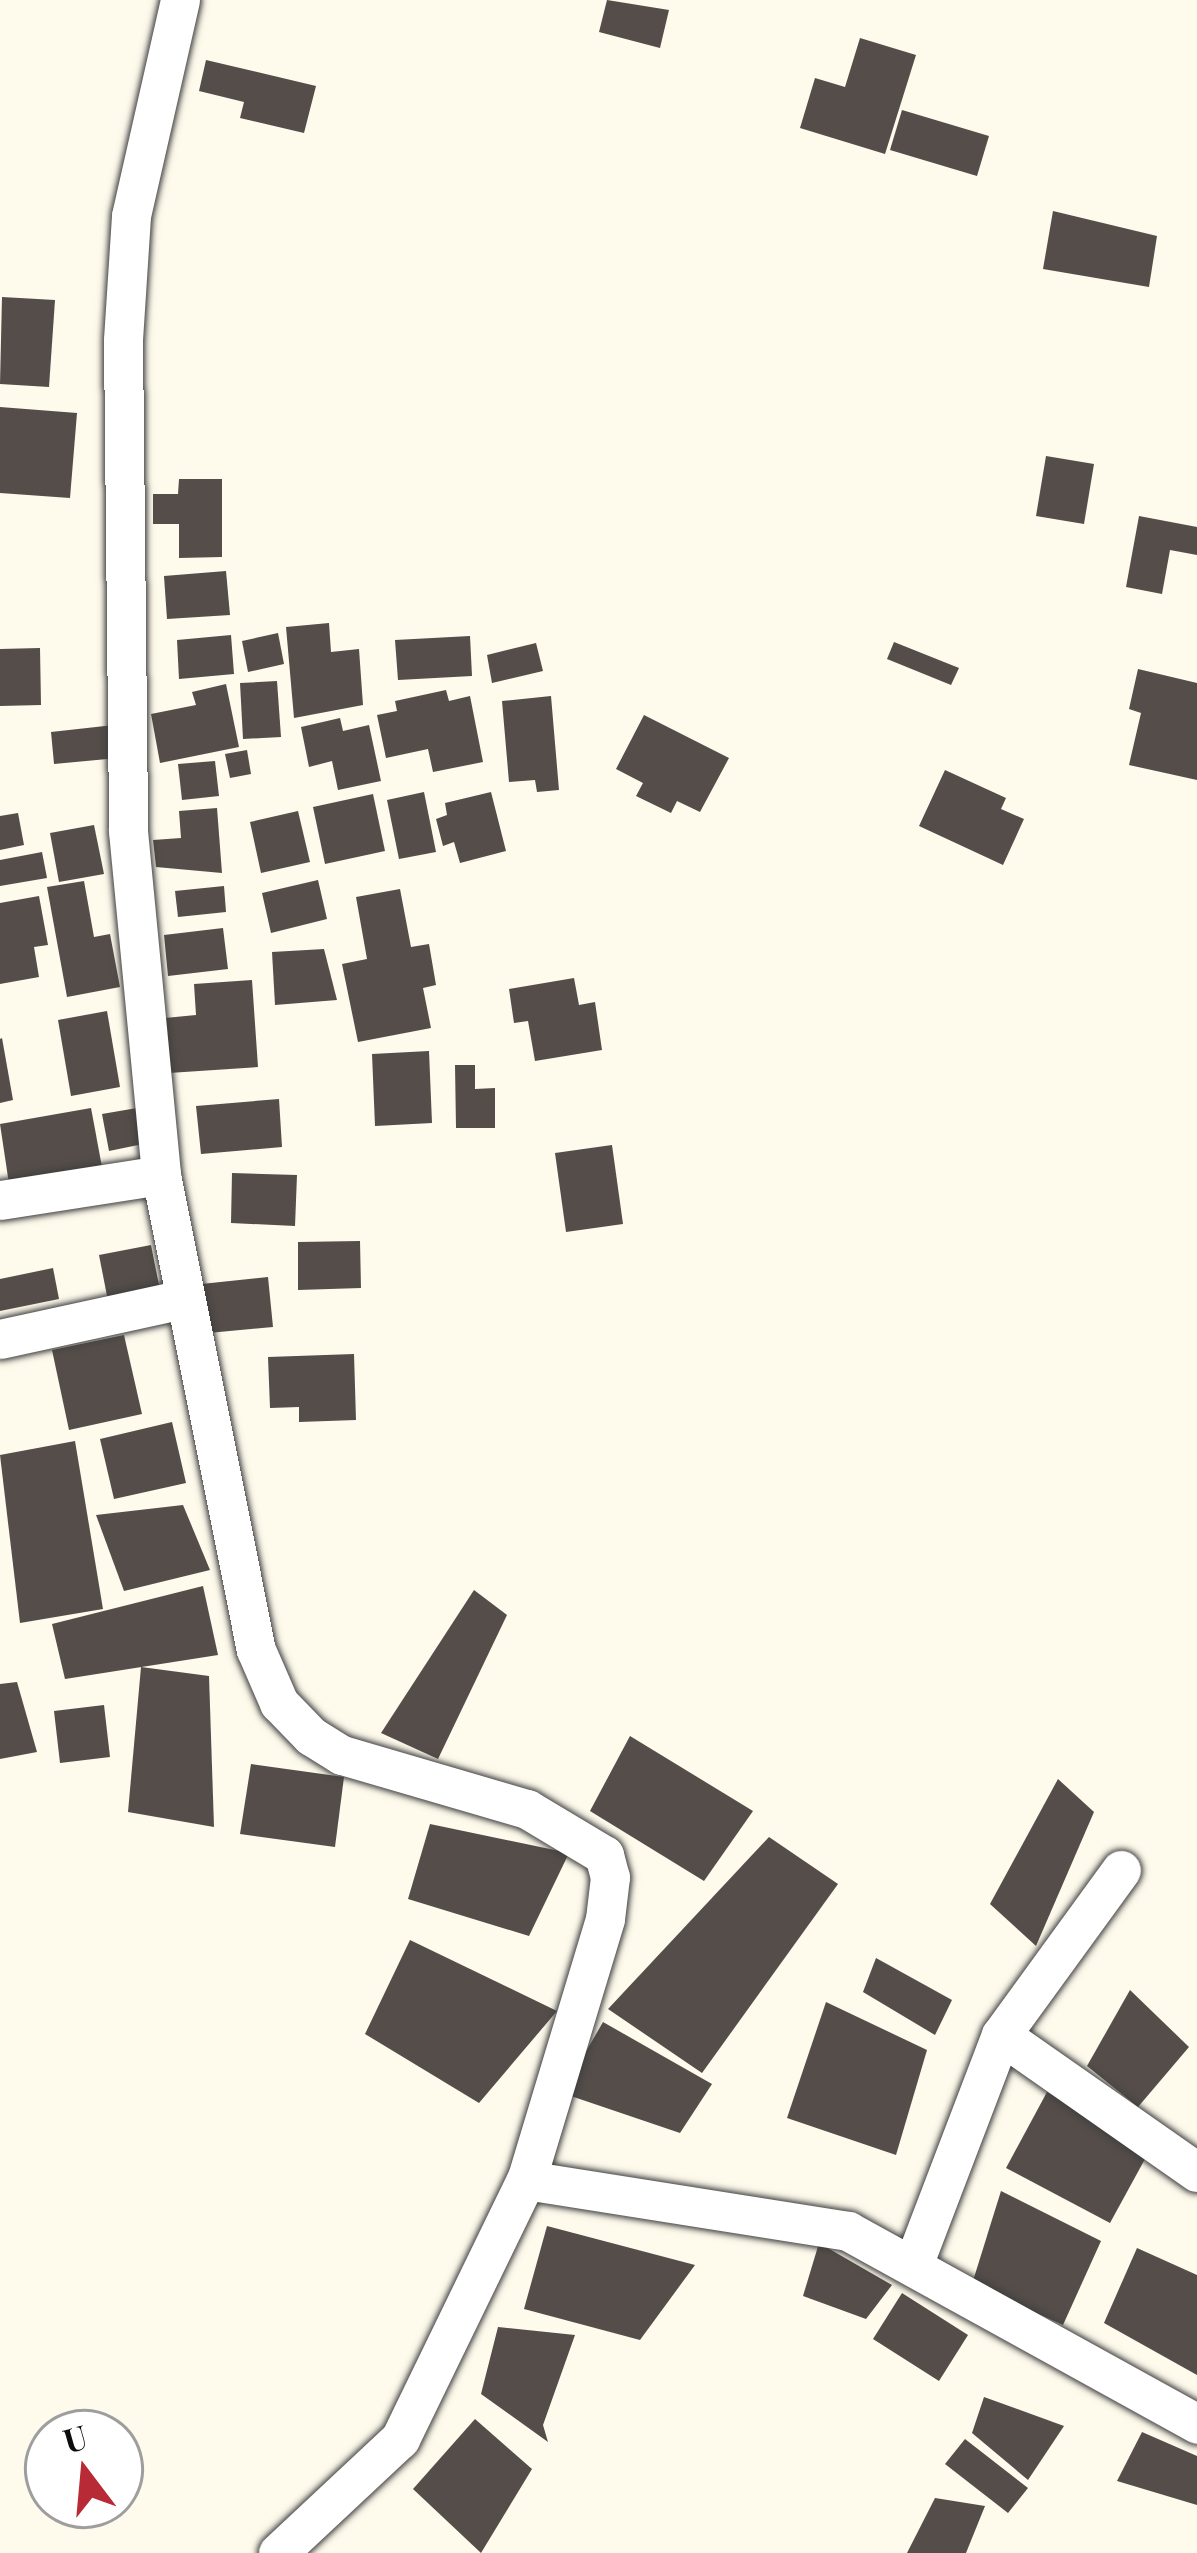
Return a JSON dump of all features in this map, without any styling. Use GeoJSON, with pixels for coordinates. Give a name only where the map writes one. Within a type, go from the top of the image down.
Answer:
{"type":"FeatureCollection","features":[{"type":"Feature","properties":{"kind":"street"},"geometry":{"type":"LineString","coordinates":[[180,0],[131,216],[123,340],[130,878],[161,1175],[256,1650],[280,1702],[310,1736],[342,1755],[527,1809],[604,1855],[610,1877],[604,1919],[526,2180],[400,2439],[278,2553]]}},
{"type":"Feature","properties":{"kind":"street"},"geometry":{"type":"LineString","coordinates":[[0,1200],[161,1175]]}},
{"type":"Feature","properties":{"kind":"street"},"geometry":{"type":"LineString","coordinates":[[0,1339],[183,1299]]}},
{"type":"Feature","properties":{"kind":"street"},"geometry":{"type":"LineString","coordinates":[[913,2264],[1001,2036],[1121,1870]]}},
{"type":"Feature","properties":{"kind":"street"},"geometry":{"type":"LineString","coordinates":[[1001,2036],[1197,2171]]}},
{"type":"Feature","properties":{"kind":"street"},"geometry":{"type":"LineString","coordinates":[[526,2180],[848,2231],[913,2264],[945,2291],[1197,2424]]}},
{"type":"Feature","properties":{"kind":"building"},"geometry":{"type":"Polygon","coordinates":[[[607,0],[669,10],[660,48],[599,32],[607,0]]]}},
{"type":"Feature","properties":{"kind":"building"},"geometry":{"type":"Polygon","coordinates":[[[860,38],[916,55],[885,154],[800,128],[815,78],[845,87],[860,38]]]}},
{"type":"Feature","properties":{"kind":"building"},"geometry":{"type":"Polygon","coordinates":[[[206,60],[316,86],[304,133],[240,118],[244,102],[199,91],[206,60]]]}},
{"type":"Feature","properties":{"kind":"building"},"geometry":{"type":"Polygon","coordinates":[[[902,110],[989,136],[977,176],[890,150],[902,110]]]}},
{"type":"Feature","properties":{"kind":"building"},"geometry":{"type":"Polygon","coordinates":[[[1053,211],[1157,236],[1149,287],[1043,269],[1053,211]]]}},
{"type":"Feature","properties":{"kind":"building"},"geometry":{"type":"Polygon","coordinates":[[[2,297],[55,300],[49,387],[0,384],[2,297]]]}},
{"type":"Feature","properties":{"kind":"building"},"geometry":{"type":"Polygon","coordinates":[[[0,407],[77,413],[70,498],[0,493],[0,407]]]}},
{"type":"Feature","properties":{"kind":"building"},"geometry":{"type":"Polygon","coordinates":[[[1046,456],[1094,464],[1084,524],[1036,516],[1046,456]]]}},
{"type":"Feature","properties":{"kind":"building"},"geometry":{"type":"Polygon","coordinates":[[[179,479],[222,479],[222,557],[179,558],[179,524],[153,524],[153,494],[178,494],[179,479]]]}},
{"type":"Feature","properties":{"kind":"building"},"geometry":{"type":"Polygon","coordinates":[[[1139,516],[1197,527],[1197,555],[1170,550],[1162,594],[1126,587],[1139,516]]]}},
{"type":"Feature","properties":{"kind":"building"},"geometry":{"type":"Polygon","coordinates":[[[226,571],[230,615],[167,619],[164,576],[226,571]]]}},
{"type":"Feature","properties":{"kind":"building"},"geometry":{"type":"Polygon","coordinates":[[[329,623],[331,652],[359,649],[363,705],[294,718],[286,627],[329,623]]]}},
{"type":"Feature","properties":{"kind":"building"},"geometry":{"type":"Polygon","coordinates":[[[278,633],[284,664],[248,672],[242,641],[278,633]]]}},
{"type":"Feature","properties":{"kind":"building"},"geometry":{"type":"Polygon","coordinates":[[[231,635],[234,674],[179,679],[177,640],[231,635]]]}},
{"type":"Feature","properties":{"kind":"building"},"geometry":{"type":"Polygon","coordinates":[[[470,636],[472,676],[398,680],[395,640],[470,636]]]}},
{"type":"Feature","properties":{"kind":"building"},"geometry":{"type":"Polygon","coordinates":[[[894,642],[959,668],[951,685],[887,659],[894,642]]]}},
{"type":"Feature","properties":{"kind":"building"},"geometry":{"type":"Polygon","coordinates":[[[536,643],[543,671],[492,683],[487,655],[536,643]]]}},
{"type":"Feature","properties":{"kind":"building"},"geometry":{"type":"Polygon","coordinates":[[[40,648],[41,705],[0,706],[0,649],[40,648]]]}},
{"type":"Feature","properties":{"kind":"building"},"geometry":{"type":"Polygon","coordinates":[[[1138,669],[1197,683],[1197,780],[1129,765],[1141,713],[1129,709],[1138,669]]]}},
{"type":"Feature","properties":{"kind":"building"},"geometry":{"type":"Polygon","coordinates":[[[277,681],[281,737],[243,739],[240,683],[277,681]]]}},
{"type":"Feature","properties":{"kind":"building"},"geometry":{"type":"Polygon","coordinates":[[[226,684],[239,747],[160,763],[151,714],[196,705],[192,692],[226,684]]]}},
{"type":"Feature","properties":{"kind":"building"},"geometry":{"type":"Polygon","coordinates":[[[446,690],[449,701],[470,696],[483,762],[433,772],[428,749],[386,758],[377,715],[397,711],[395,701],[446,690]]]}},
{"type":"Feature","properties":{"kind":"building"},"geometry":{"type":"Polygon","coordinates":[[[551,696],[559,790],[537,792],[535,780],[509,782],[502,701],[551,696]]]}},
{"type":"Feature","properties":{"kind":"building"},"geometry":{"type":"Polygon","coordinates":[[[644,715],[729,758],[700,812],[677,801],[671,813],[636,796],[643,783],[616,769],[644,715]]]}},
{"type":"Feature","properties":{"kind":"building"},"geometry":{"type":"Polygon","coordinates":[[[340,718],[343,731],[369,725],[381,781],[338,790],[332,761],[309,767],[301,727],[340,718]]]}},
{"type":"Feature","properties":{"kind":"building"},"geometry":{"type":"Polygon","coordinates":[[[114,725],[118,758],[54,764],[51,732],[114,725]]]}},
{"type":"Feature","properties":{"kind":"building"},"geometry":{"type":"Polygon","coordinates":[[[247,750],[251,774],[230,778],[225,754],[247,750]]]}},
{"type":"Feature","properties":{"kind":"building"},"geometry":{"type":"Polygon","coordinates":[[[215,761],[219,796],[182,800],[178,764],[215,761]]]}},
{"type":"Feature","properties":{"kind":"building"},"geometry":{"type":"Polygon","coordinates":[[[945,770],[1006,798],[1001,809],[1024,819],[1003,865],[919,826],[945,770]]]}},
{"type":"Feature","properties":{"kind":"building"},"geometry":{"type":"Polygon","coordinates":[[[424,792],[436,852],[399,859],[387,800],[424,792]]]}},
{"type":"Feature","properties":{"kind":"building"},"geometry":{"type":"Polygon","coordinates":[[[491,792],[506,851],[460,863],[454,842],[443,846],[436,819],[447,815],[445,803],[491,792]]]}},
{"type":"Feature","properties":{"kind":"building"},"geometry":{"type":"Polygon","coordinates":[[[373,794],[385,851],[325,864],[313,807],[373,794]]]}},
{"type":"Feature","properties":{"kind":"building"},"geometry":{"type":"Polygon","coordinates":[[[217,808],[222,873],[156,867],[153,840],[181,838],[179,811],[217,808]]]}},
{"type":"Feature","properties":{"kind":"building"},"geometry":{"type":"Polygon","coordinates":[[[298,811],[310,862],[261,873],[250,822],[298,811]]]}},
{"type":"Feature","properties":{"kind":"building"},"geometry":{"type":"Polygon","coordinates":[[[18,813],[24,845],[0,850],[0,816],[18,813]]]}},
{"type":"Feature","properties":{"kind":"building"},"geometry":{"type":"Polygon","coordinates":[[[94,825],[104,874],[59,882],[50,833],[94,825]]]}},
{"type":"Feature","properties":{"kind":"building"},"geometry":{"type":"Polygon","coordinates":[[[42,852],[47,878],[0,886],[0,860],[42,852]]]}},
{"type":"Feature","properties":{"kind":"building"},"geometry":{"type":"Polygon","coordinates":[[[318,880],[327,919],[271,933],[262,893],[318,880]]]}},
{"type":"Feature","properties":{"kind":"building"},"geometry":{"type":"Polygon","coordinates":[[[84,881],[94,937],[110,934],[120,987],[67,997],[47,887],[84,881]]]}},
{"type":"Feature","properties":{"kind":"building"},"geometry":{"type":"Polygon","coordinates":[[[224,886],[226,912],[178,917],[175,891],[224,886]]]}},
{"type":"Feature","properties":{"kind":"building"},"geometry":{"type":"Polygon","coordinates":[[[400,889],[411,947],[429,944],[436,985],[423,988],[431,1028],[358,1042],[342,964],[367,959],[356,897],[400,889]]]}},
{"type":"Feature","properties":{"kind":"building"},"geometry":{"type":"Polygon","coordinates":[[[39,896],[48,945],[34,947],[39,977],[0,984],[0,903],[39,896]]]}},
{"type":"Feature","properties":{"kind":"building"},"geometry":{"type":"Polygon","coordinates":[[[223,928],[228,969],[168,976],[164,935],[223,928]]]}},
{"type":"Feature","properties":{"kind":"building"},"geometry":{"type":"Polygon","coordinates":[[[324,949],[337,1000],[275,1005],[272,952],[324,949]]]}},
{"type":"Feature","properties":{"kind":"building"},"geometry":{"type":"Polygon","coordinates":[[[574,978],[579,1005],[595,1002],[602,1050],[535,1061],[528,1021],[514,1023],[509,989],[574,978]]]}},
{"type":"Feature","properties":{"kind":"building"},"geometry":{"type":"Polygon","coordinates":[[[252,980],[258,1067],[169,1073],[165,1018],[196,1015],[194,984],[252,980]]]}},
{"type":"Feature","properties":{"kind":"building"},"geometry":{"type":"Polygon","coordinates":[[[107,1011],[120,1087],[71,1096],[58,1020],[107,1011]]]}},
{"type":"Feature","properties":{"kind":"building"},"geometry":{"type":"Polygon","coordinates":[[[0,1039],[13,1100],[0,1103],[0,1039]]]}},
{"type":"Feature","properties":{"kind":"building"},"geometry":{"type":"Polygon","coordinates":[[[429,1051],[432,1123],[375,1126],[372,1054],[429,1051]]]}},
{"type":"Feature","properties":{"kind":"building"},"geometry":{"type":"Polygon","coordinates":[[[455,1065],[475,1065],[475,1089],[495,1088],[495,1128],[456,1128],[455,1065]]]}},
{"type":"Feature","properties":{"kind":"building"},"geometry":{"type":"Polygon","coordinates":[[[279,1099],[282,1147],[201,1154],[196,1106],[279,1099]]]}},
{"type":"Feature","properties":{"kind":"building"},"geometry":{"type":"Polygon","coordinates":[[[91,1108],[102,1167],[9,1184],[0,1124],[91,1108]]]}},
{"type":"Feature","properties":{"kind":"building"},"geometry":{"type":"Polygon","coordinates":[[[137,1108],[143,1144],[109,1151],[102,1114],[137,1108]]]}},
{"type":"Feature","properties":{"kind":"building"},"geometry":{"type":"Polygon","coordinates":[[[612,1145],[623,1224],[566,1232],[555,1153],[612,1145]]]}},
{"type":"Feature","properties":{"kind":"building"},"geometry":{"type":"Polygon","coordinates":[[[232,1173],[297,1175],[295,1226],[231,1223],[232,1173]]]}},
{"type":"Feature","properties":{"kind":"building"},"geometry":{"type":"Polygon","coordinates":[[[360,1241],[361,1288],[298,1290],[298,1242],[360,1241]]]}},
{"type":"Feature","properties":{"kind":"building"},"geometry":{"type":"Polygon","coordinates":[[[151,1245],[160,1290],[108,1301],[99,1255],[151,1245]]]}},
{"type":"Feature","properties":{"kind":"building"},"geometry":{"type":"Polygon","coordinates":[[[53,1268],[59,1299],[0,1311],[0,1279],[53,1268]]]}},
{"type":"Feature","properties":{"kind":"building"},"geometry":{"type":"Polygon","coordinates":[[[268,1277],[273,1327],[198,1334],[192,1285],[268,1277]]]}},
{"type":"Feature","properties":{"kind":"building"},"geometry":{"type":"Polygon","coordinates":[[[124,1335],[142,1414],[69,1430],[52,1350],[124,1335]]]}},
{"type":"Feature","properties":{"kind":"building"},"geometry":{"type":"Polygon","coordinates":[[[354,1354],[356,1420],[299,1422],[299,1407],[270,1408],[268,1357],[354,1354]]]}},
{"type":"Feature","properties":{"kind":"building"},"geometry":{"type":"Polygon","coordinates":[[[172,1422],[186,1483],[114,1499],[100,1439],[172,1422]]]}},
{"type":"Feature","properties":{"kind":"building"},"geometry":{"type":"Polygon","coordinates":[[[75,1441],[103,1609],[20,1623],[0,1455],[75,1441]]]}},
{"type":"Feature","properties":{"kind":"building"},"geometry":{"type":"Polygon","coordinates":[[[183,1505],[210,1570],[124,1591],[96,1515],[183,1505]]]}},
{"type":"Feature","properties":{"kind":"building"},"geometry":{"type":"Polygon","coordinates":[[[203,1586],[218,1655],[65,1679],[52,1624],[203,1586]]]}},
{"type":"Feature","properties":{"kind":"building"},"geometry":{"type":"Polygon","coordinates":[[[474,1590],[507,1615],[438,1759],[381,1733],[474,1590]]]}},
{"type":"Feature","properties":{"kind":"building"},"geometry":{"type":"Polygon","coordinates":[[[141,1667],[209,1676],[214,1827],[128,1812],[141,1667]]]}},
{"type":"Feature","properties":{"kind":"building"},"geometry":{"type":"Polygon","coordinates":[[[17,1682],[37,1752],[0,1759],[0,1684],[17,1682]]]}},
{"type":"Feature","properties":{"kind":"building"},"geometry":{"type":"Polygon","coordinates":[[[104,1705],[110,1757],[60,1763],[54,1711],[104,1705]]]}},
{"type":"Feature","properties":{"kind":"building"},"geometry":{"type":"Polygon","coordinates":[[[630,1736],[753,1811],[704,1881],[590,1811],[630,1736]]]}},
{"type":"Feature","properties":{"kind":"building"},"geometry":{"type":"Polygon","coordinates":[[[251,1764],[344,1777],[335,1847],[240,1834],[251,1764]]]}},
{"type":"Feature","properties":{"kind":"building"},"geometry":{"type":"Polygon","coordinates":[[[1058,1779],[1094,1812],[1036,1946],[990,1904],[1058,1779]]]}},
{"type":"Feature","properties":{"kind":"building"},"geometry":{"type":"Polygon","coordinates":[[[430,1824],[569,1853],[529,1936],[408,1899],[430,1824]]]}},
{"type":"Feature","properties":{"kind":"building"},"geometry":{"type":"Polygon","coordinates":[[[769,1837],[838,1884],[702,2073],[608,2009],[769,1837]]]}},
{"type":"Feature","properties":{"kind":"building"},"geometry":{"type":"Polygon","coordinates":[[[410,1940],[557,2011],[479,2103],[365,2034],[410,1940]]]}},
{"type":"Feature","properties":{"kind":"building"},"geometry":{"type":"Polygon","coordinates":[[[876,1958],[952,2000],[935,2035],[863,1992],[876,1958]]]}},
{"type":"Feature","properties":{"kind":"building"},"geometry":{"type":"Polygon","coordinates":[[[1130,1990],[1189,2047],[1138,2107],[1087,2066],[1130,1990]]]}},
{"type":"Feature","properties":{"kind":"building"},"geometry":{"type":"Polygon","coordinates":[[[826,2002],[927,2050],[896,2155],[787,2118],[826,2002]]]}},
{"type":"Feature","properties":{"kind":"building"},"geometry":{"type":"Polygon","coordinates":[[[603,2022],[712,2084],[680,2133],[562,2093],[603,2022]]]}},
{"type":"Feature","properties":{"kind":"building"},"geometry":{"type":"Polygon","coordinates":[[[1047,2092],[1151,2148],[1110,2223],[1006,2168],[1047,2092]]]}},
{"type":"Feature","properties":{"kind":"building"},"geometry":{"type":"Polygon","coordinates":[[[1001,2191],[1101,2241],[1063,2325],[972,2284],[1001,2191]]]}},
{"type":"Feature","properties":{"kind":"building"},"geometry":{"type":"Polygon","coordinates":[[[547,2226],[695,2265],[640,2340],[524,2309],[547,2226]]]}},
{"type":"Feature","properties":{"kind":"building"},"geometry":{"type":"Polygon","coordinates":[[[819,2243],[892,2285],[866,2319],[803,2296],[819,2243]]]}},
{"type":"Feature","properties":{"kind":"building"},"geometry":{"type":"Polygon","coordinates":[[[1137,2248],[1197,2275],[1197,2375],[1104,2323],[1137,2248]]]}},
{"type":"Feature","properties":{"kind":"building"},"geometry":{"type":"Polygon","coordinates":[[[902,2293],[968,2335],[939,2381],[873,2339],[902,2293]]]}},
{"type":"Feature","properties":{"kind":"building"},"geometry":{"type":"Polygon","coordinates":[[[498,2327],[575,2335],[543,2425],[548,2442],[481,2394],[498,2327]]]}},
{"type":"Feature","properties":{"kind":"building"},"geometry":{"type":"Polygon","coordinates":[[[984,2397],[1064,2426],[1028,2480],[972,2433],[984,2397]]]}},
{"type":"Feature","properties":{"kind":"building"},"geometry":{"type":"Polygon","coordinates":[[[475,2419],[532,2469],[481,2553],[413,2489],[475,2419]]]}},
{"type":"Feature","properties":{"kind":"building"},"geometry":{"type":"Polygon","coordinates":[[[1142,2432],[1197,2456],[1197,2505],[1117,2481],[1142,2432]]]}},
{"type":"Feature","properties":{"kind":"building"},"geometry":{"type":"Polygon","coordinates":[[[965,2439],[1028,2488],[1008,2513],[945,2464],[965,2439]]]}},
{"type":"Feature","properties":{"kind":"building"},"geometry":{"type":"Polygon","coordinates":[[[935,2498],[985,2506],[966,2553],[907,2553],[935,2498]]]}}]}
